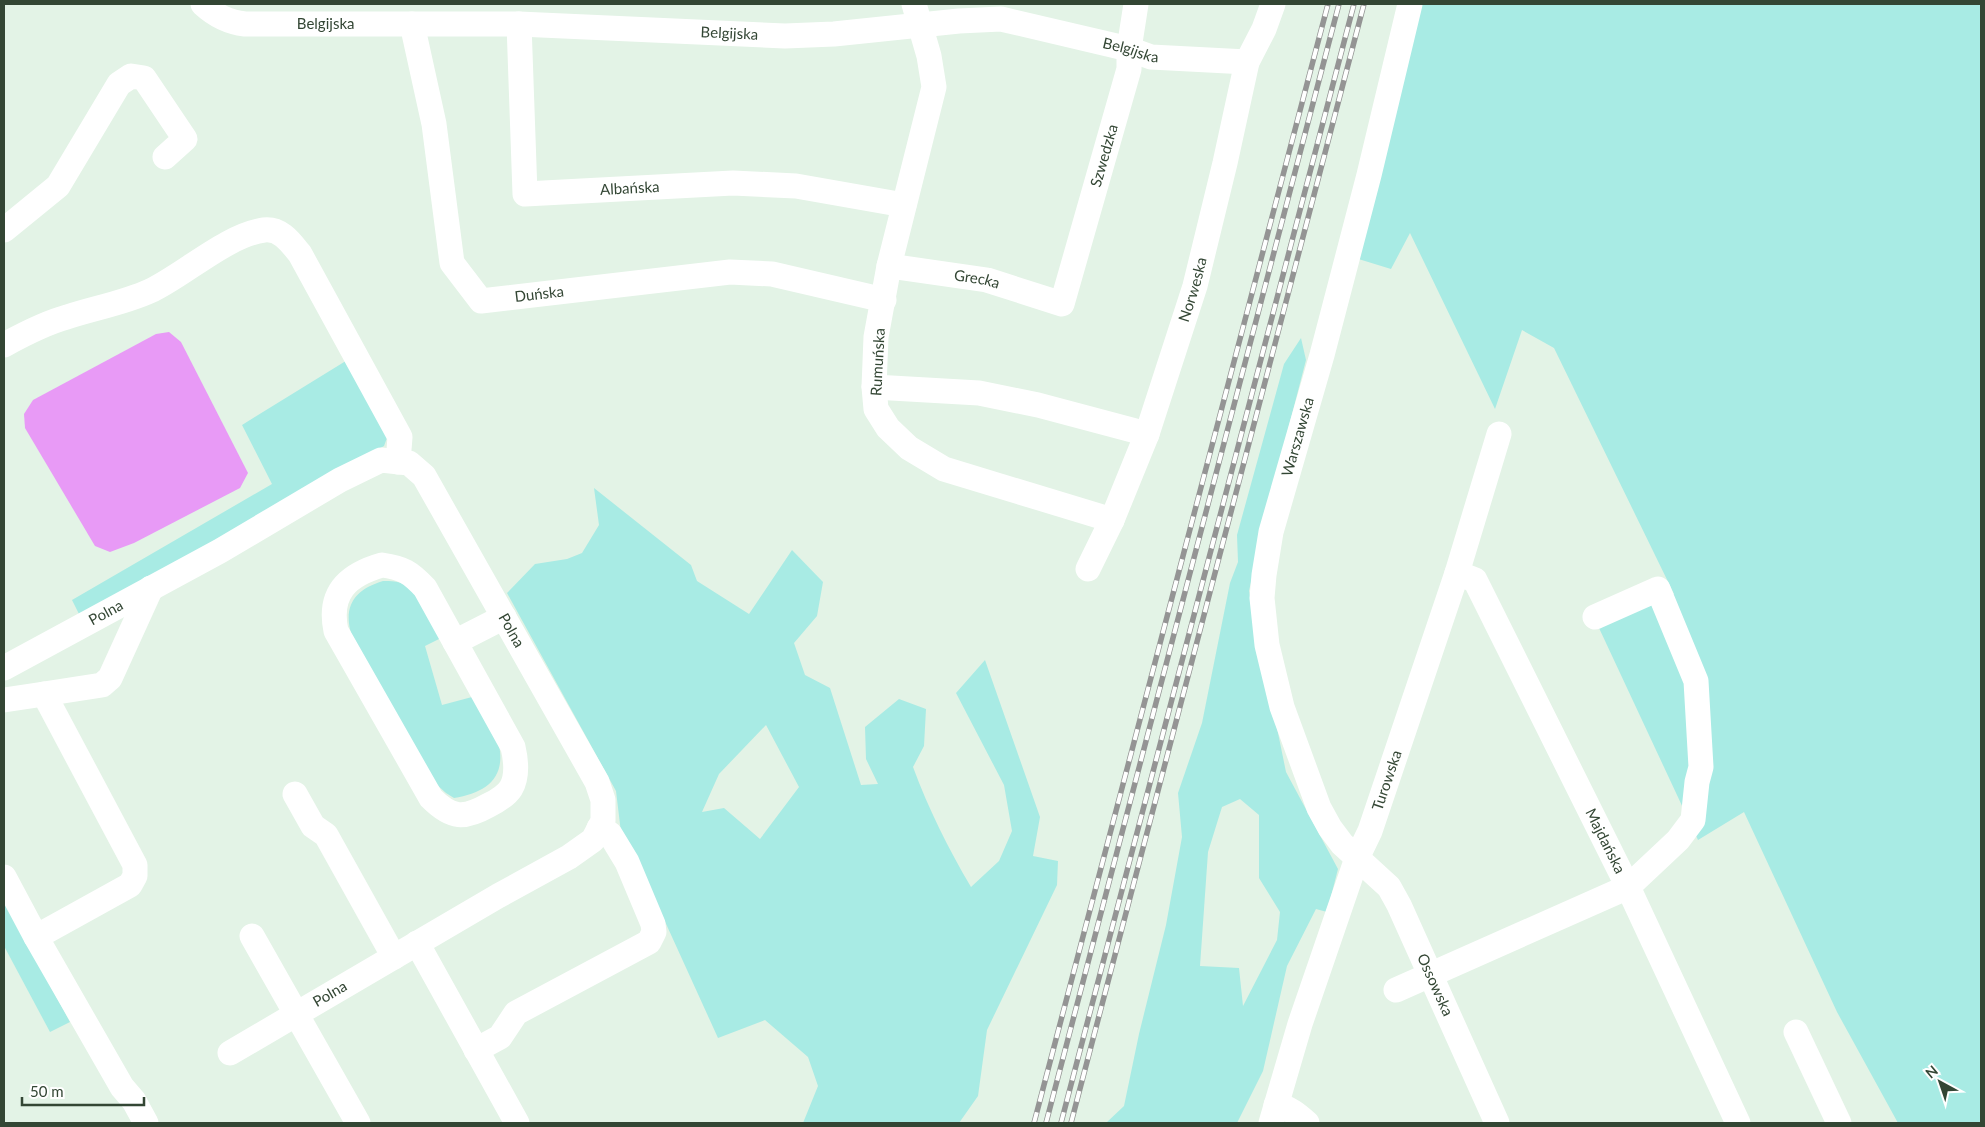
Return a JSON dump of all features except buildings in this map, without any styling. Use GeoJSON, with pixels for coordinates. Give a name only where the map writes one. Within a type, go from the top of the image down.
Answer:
{"type":"FeatureCollection","features":[{"type":"Feature","properties":{"kind":"street","name":"Szwedzka"},"geometry":{"type":"LineString","coordinates":[[1062,304],[1129,69],[1129,50],[1136,4]]}},
{"type":"Feature","properties":{"kind":"street","name":"Norweska"},"geometry":{"type":"LineString","coordinates":[[1088,569],[1112,520],[1147,434],[1195,286],[1247,62],[1264,29],[1272,4]]}},
{"type":"Feature","properties":{"kind":"street","name":"Warszawska"},"geometry":{"type":"LineString","coordinates":[[1357,858],[1342,844],[1319,808],[1282,707],[1267,645],[1262,598],[1271,532],[1327,336],[1410,4]]}},
{"type":"Feature","properties":{"kind":"street","name":"Belgijska"},"geometry":{"type":"LineString","coordinates":[[207,7],[232,22],[245,24],[519,24],[785,36],[834,34],[918,14],[959,21],[1001,20],[1129,50],[1151,57],[1247,62]]}},
{"type":"Feature","properties":{"kind":"street","name":"Rumuńska"},"geometry":{"type":"LineString","coordinates":[[918,14],[929,56],[934,87],[889,266],[876,337],[874,387],[876,409],[888,428],[909,448],[944,469],[1112,520]]}},
{"type":"Feature","properties":{"kind":"street","name":"Duńska"},"geometry":{"type":"LineString","coordinates":[[412,24],[434,124],[452,264],[481,301],[730,272],[772,274],[884,300]]}},
{"type":"Feature","properties":{"kind":"street","name":"Albańska"},"geometry":{"type":"LineString","coordinates":[[519,24],[525,194],[733,183],[796,186],[904,205]]}},
{"type":"Feature","properties":{"kind":"street"},"geometry":{"type":"LineString","coordinates":[[4,230],[58,186],[119,84],[131,76],[144,78],[185,139],[165,157]]}},
{"type":"Feature","properties":{"kind":"street"},"geometry":{"type":"LineString","coordinates":[[4,345],[65,317],[120,302],[151,290],[245,235],[266,229],[276,231],[289,240],[300,254],[400,437],[398,462]]}},
{"type":"Feature","properties":{"kind":"street","name":"Grecka"},"geometry":{"type":"LineString","coordinates":[[889,266],[987,280],[1062,304]]}},
{"type":"Feature","properties":{"kind":"street"},"geometry":{"type":"LineString","coordinates":[[874,387],[979,393],[1038,405],[1147,434]]}},
{"type":"Feature","properties":{"kind":"street","name":"Turowska"},"geometry":{"type":"LineString","coordinates":[[1274,1114],[1300,1024],[1357,858],[1370,831],[1457,573],[1499,434]]}},
{"type":"Feature","properties":{"kind":"street","name":"Polna"},"geometry":{"type":"LineString","coordinates":[[4,668],[220,551],[340,480],[381,460],[409,463],[424,476],[597,782],[603,800],[603,820],[593,840],[569,858],[498,896],[230,1053]]}},
{"type":"Feature","properties":{"kind":"street"},"geometry":{"type":"LineString","coordinates":[[382,565],[397,567],[412,574],[425,588],[455,642],[514,747],[517,761],[511,789],[502,798],[474,813],[458,815],[443,810],[432,798],[336,631],[333,616],[336,601],[343,586],[354,576],[382,565]]}},
{"type":"Feature","properties":{"kind":"street","name":"Majdańska"},"geometry":{"type":"LineString","coordinates":[[1457,573],[1475,580],[1628,887],[1738,1123]]}},
{"type":"Feature","properties":{"kind":"street"},"geometry":{"type":"LineString","coordinates":[[4,700],[102,685],[110,678],[151,588]]}},
{"type":"Feature","properties":{"kind":"street"},"geometry":{"type":"LineString","coordinates":[[1396,990],[1628,887],[1678,840],[1693,820],[1697,782],[1701,767],[1696,681],[1658,589],[1595,617]]}},
{"type":"Feature","properties":{"kind":"street"},"geometry":{"type":"LineString","coordinates":[[455,642],[504,617]]}},
{"type":"Feature","properties":{"kind":"street"},"geometry":{"type":"LineString","coordinates":[[36,937],[130,885],[135,876],[135,865],[44,694]]}},
{"type":"Feature","properties":{"kind":"street"},"geometry":{"type":"LineString","coordinates":[[295,794],[313,826],[326,834],[394,957]]}},
{"type":"Feature","properties":{"kind":"street"},"geometry":{"type":"LineString","coordinates":[[476,1050],[500,1037],[516,1013],[648,942],[654,932],[653,924],[627,862],[610,834],[599,828]]}},
{"type":"Feature","properties":{"kind":"street","name":"Ossowska"},"geometry":{"type":"LineString","coordinates":[[1357,858],[1389,888],[1399,905],[1497,1123]]}},
{"type":"Feature","properties":{"kind":"street"},"geometry":{"type":"LineString","coordinates":[[4,877],[122,1087],[134,1102],[146,1123]]}},
{"type":"Feature","properties":{"kind":"street"},"geometry":{"type":"LineString","coordinates":[[252,936],[358,1123]]}},
{"type":"Feature","properties":{"kind":"street"},"geometry":{"type":"LineString","coordinates":[[417,943],[517,1123]]}},
{"type":"Feature","properties":{"kind":"street"},"geometry":{"type":"LineString","coordinates":[[1796,1032],[1839,1123]]}},
{"type":"Feature","properties":{"kind":"street"},"geometry":{"type":"LineString","coordinates":[[1274,1114],[1286,1107],[1307,1123]]}},
{"type":"Feature","properties":{"kind":"shaded area"},"geometry":{"type":"Polygon","coordinates":[[[1401,4],[1981,4],[1981,1123],[1898,1123],[1837,1012],[1744,812],[1698,840],[1599,628],[1674,594],[1554,348],[1522,330],[1495,409],[1410,233],[1391,269],[1339,253],[1401,4]]]}},
{"type":"Feature","properties":{"kind":"shaded area"},"geometry":{"type":"Polygon","coordinates":[[[169,332],[181,342],[248,473],[240,488],[134,543],[110,552],[95,546],[25,428],[24,414],[33,400],[156,334],[169,332]]]}},
{"type":"Feature","properties":{"kind":"shaded area"},"geometry":{"type":"Polygon","coordinates":[[[1301,338],[1306,360],[1268,507],[1249,591],[1286,772],[1338,869],[1327,912],[1316,909],[1287,966],[1263,1071],[1237,1123],[1106,1123],[1124,1106],[1139,1034],[1166,925],[1182,837],[1178,793],[1202,723],[1230,583],[1238,562],[1237,535],[1284,364],[1301,338]],[[1240,799],[1222,807],[1208,852],[1200,966],[1239,968],[1243,1006],[1277,940],[1280,912],[1259,878],[1259,815],[1240,799]]]}},
{"type":"Feature","properties":{"kind":"shaded area"},"geometry":{"type":"Polygon","coordinates":[[[349,359],[388,435],[384,446],[80,616],[72,600],[272,484],[242,425],[349,359]]]}},
{"type":"Feature","properties":{"kind":"shaded area"},"geometry":{"type":"Polygon","coordinates":[[[594,488],[691,565],[697,581],[749,614],[792,550],[823,582],[817,616],[794,643],[805,675],[830,688],[861,785],[878,784],[866,759],[865,727],[899,699],[926,709],[924,746],[913,767],[939,828],[971,887],[999,861],[1012,831],[1004,785],[956,693],[985,660],[1040,817],[1033,856],[1058,861],[1057,885],[987,1030],[978,1096],[959,1123],[803,1123],[818,1086],[808,1057],[765,1020],[718,1038],[647,882],[623,849],[616,791],[507,593],[535,564],[567,559],[582,553],[599,525],[594,488]],[[766,725],[719,774],[702,812],[724,808],[760,839],[799,787],[766,725]]]}},
{"type":"Feature","properties":{"kind":"shaded area"},"geometry":{"type":"Polygon","coordinates":[[[383,581],[400,583],[411,589],[421,602],[441,638],[425,646],[442,705],[472,697],[499,745],[499,767],[491,782],[484,788],[465,796],[454,798],[436,784],[351,633],[349,623],[350,606],[365,589],[383,581]]]}},
{"type":"Feature","properties":{"kind":"shaded area"},"geometry":{"type":"Polygon","coordinates":[[[4,900],[70,1022],[50,1032],[4,946],[4,900]]]}},
{"type":"Feature","properties":{"kind":"railway"},"geometry":{"type":"LineString","coordinates":[[1034,1123],[1328,4]]}},
{"type":"Feature","properties":{"kind":"railway"},"geometry":{"type":"LineString","coordinates":[[1046,1123],[1339,4]]}},
{"type":"Feature","properties":{"kind":"railway"},"geometry":{"type":"LineString","coordinates":[[1061,1123],[1354,4]]}},
{"type":"Feature","properties":{"kind":"railway"},"geometry":{"type":"LineString","coordinates":[[1071,1123],[1364,4]]}}]}
